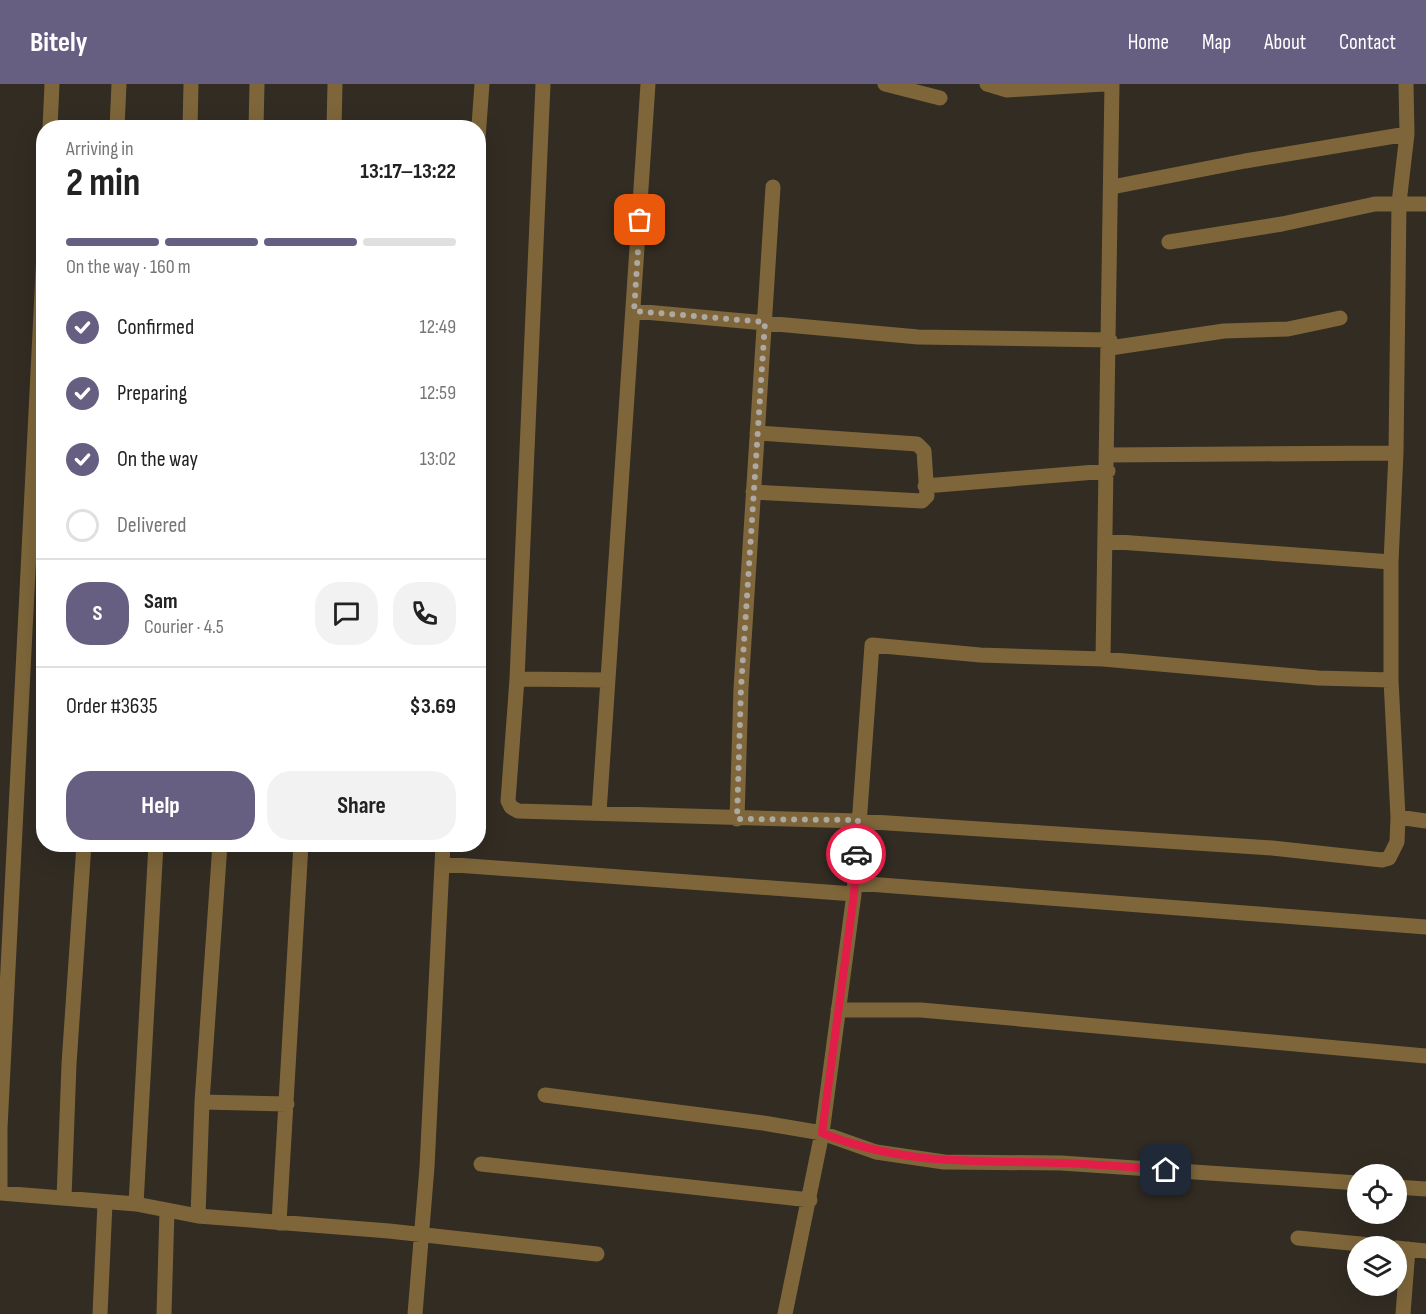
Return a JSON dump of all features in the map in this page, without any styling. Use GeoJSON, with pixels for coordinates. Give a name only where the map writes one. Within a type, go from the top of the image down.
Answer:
{"type":"FeatureCollection","features":[{"type":"Feature","properties":{"kind":"street"},"geometry":{"type":"LineString","coordinates":[[50,120],[52,84]]}},
{"type":"Feature","properties":{"kind":"street"},"geometry":{"type":"LineString","coordinates":[[117,120],[119,84]]}},
{"type":"Feature","properties":{"kind":"street"},"geometry":{"type":"LineString","coordinates":[[190,120],[191,84]]}},
{"type":"Feature","properties":{"kind":"street"},"geometry":{"type":"LineString","coordinates":[[255,120],[257,84]]}},
{"type":"Feature","properties":{"kind":"street"},"geometry":{"type":"LineString","coordinates":[[334,120],[335,84]]}},
{"type":"Feature","properties":{"kind":"street"},"geometry":{"type":"LineString","coordinates":[[479,120],[482,84]]}},
{"type":"Feature","properties":{"kind":"street"},"geometry":{"type":"LineString","coordinates":[[543,84],[517,679],[509,804],[518,811],[737,819],[858,820],[1272,848],[1382,860],[1392,854],[1397,842],[1398,817],[1391,680],[1391,562],[1396,453],[1399,203],[1407,134],[1406,84]]}},
{"type":"Feature","properties":{"kind":"street"},"geometry":{"type":"LineString","coordinates":[[599,813],[648,84]]}},
{"type":"Feature","properties":{"kind":"street"},"geometry":{"type":"LineString","coordinates":[[885,84],[940,98]]}},
{"type":"Feature","properties":{"kind":"street"},"geometry":{"type":"LineString","coordinates":[[987,84],[1007,90],[1104,84]]}},
{"type":"Feature","properties":{"kind":"street"},"geometry":{"type":"LineString","coordinates":[[1103,659],[1110,344],[1112,84]]}},
{"type":"Feature","properties":{"kind":"street"},"geometry":{"type":"LineString","coordinates":[[1112,187],[1245,161],[1407,134]]}},
{"type":"Feature","properties":{"kind":"street"},"geometry":{"type":"LineString","coordinates":[[737,819],[741,688],[773,187]]}},
{"type":"Feature","properties":{"kind":"street"},"geometry":{"type":"LineString","coordinates":[[1169,242],[1282,224],[1356,207],[1399,203],[1426,204]]}},
{"type":"Feature","properties":{"kind":"street"},"geometry":{"type":"LineString","coordinates":[[634,311],[918,337],[1110,344],[1224,331],[1288,329],[1340,318]]}},
{"type":"Feature","properties":{"kind":"street"},"geometry":{"type":"LineString","coordinates":[[36,422],[2,1104],[0,1193],[136,1204],[198,1216],[421,1235],[597,1254]]}},
{"type":"Feature","properties":{"kind":"street"},"geometry":{"type":"LineString","coordinates":[[753,492],[922,501],[927,496],[924,451],[917,444],[757,433]]}},
{"type":"Feature","properties":{"kind":"street"},"geometry":{"type":"LineString","coordinates":[[1108,455],[1396,453]]}},
{"type":"Feature","properties":{"kind":"street"},"geometry":{"type":"LineString","coordinates":[[926,486],[1107,471]]}},
{"type":"Feature","properties":{"kind":"street"},"geometry":{"type":"LineString","coordinates":[[1105,541],[1391,562]]}},
{"type":"Feature","properties":{"kind":"street"},"geometry":{"type":"LineString","coordinates":[[785,1314],[822,1133],[854,889],[872,645],[980,655],[1103,659],[1318,678],[1391,680]]}},
{"type":"Feature","properties":{"kind":"street"},"geometry":{"type":"LineString","coordinates":[[517,679],[608,680]]}},
{"type":"Feature","properties":{"kind":"street"},"geometry":{"type":"LineString","coordinates":[[1398,817],[1426,821]]}},
{"type":"Feature","properties":{"kind":"street"},"geometry":{"type":"LineString","coordinates":[[64,1198],[69,1064],[83,852]]}},
{"type":"Feature","properties":{"kind":"street"},"geometry":{"type":"LineString","coordinates":[[136,1204],[156,852]]}},
{"type":"Feature","properties":{"kind":"street"},"geometry":{"type":"LineString","coordinates":[[198,1216],[202,1102],[219,852]]}},
{"type":"Feature","properties":{"kind":"street"},"geometry":{"type":"LineString","coordinates":[[279,1223],[301,852]]}},
{"type":"Feature","properties":{"kind":"street"},"geometry":{"type":"LineString","coordinates":[[415,1314],[443,852]]}},
{"type":"Feature","properties":{"kind":"street"},"geometry":{"type":"LineString","coordinates":[[442,864],[1426,927]]}},
{"type":"Feature","properties":{"kind":"street"},"geometry":{"type":"LineString","coordinates":[[838,1010],[921,1010],[1426,1056]]}},
{"type":"Feature","properties":{"kind":"street"},"geometry":{"type":"LineString","coordinates":[[545,1095],[763,1123],[822,1133],[876,1152],[944,1162],[1061,1163],[1347,1182]]}},
{"type":"Feature","properties":{"kind":"street"},"geometry":{"type":"LineString","coordinates":[[202,1102],[287,1104]]}},
{"type":"Feature","properties":{"kind":"street"},"geometry":{"type":"LineString","coordinates":[[481,1164],[810,1200]]}},
{"type":"Feature","properties":{"kind":"street"},"geometry":{"type":"LineString","coordinates":[[1407,1188],[1426,1189]]}},
{"type":"Feature","properties":{"kind":"street"},"geometry":{"type":"LineString","coordinates":[[100,1314],[105,1203]]}},
{"type":"Feature","properties":{"kind":"street"},"geometry":{"type":"LineString","coordinates":[[164,1314],[167,1210]]}},
{"type":"Feature","properties":{"kind":"street"},"geometry":{"type":"LineString","coordinates":[[1298,1238],[1347,1243]]}},
{"type":"Feature","properties":{"kind":"street"},"geometry":{"type":"LineString","coordinates":[[1407,1249],[1426,1251]]}},
{"type":"Feature","properties":{"kind":"street"},"geometry":{"type":"LineString","coordinates":[[1403,1296],[1403,1314]]}},
{"type":"Feature","properties":{"kind":"way so far"},"geometry":{"type":"LineString","coordinates":[[640,220],[634,311],[765,322],[741,688],[737,819],[858,820],[856,854]]}},
{"type":"Feature","properties":{"kind":"route"},"geometry":{"type":"LineString","coordinates":[[856,854],[854,894],[822,1133],[876,1152],[944,1162],[1061,1163],[1166,1170]]}}]}
